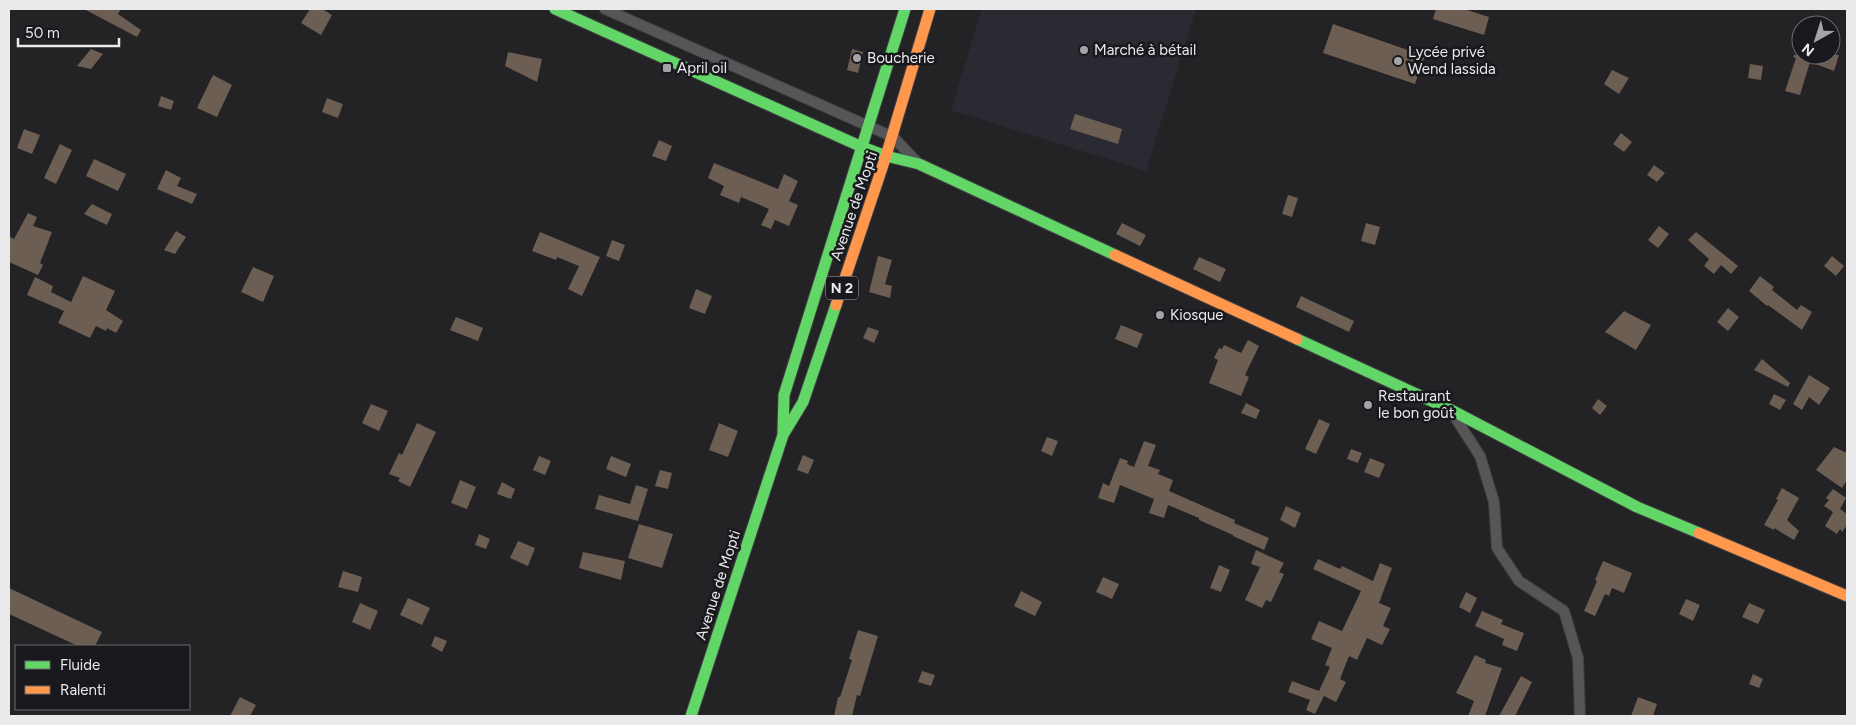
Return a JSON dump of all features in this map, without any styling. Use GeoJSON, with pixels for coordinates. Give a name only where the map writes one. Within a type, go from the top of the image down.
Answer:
{"type":"FeatureCollection","features":[{"type":"Feature","properties":{"kind":"street"},"geometry":{"type":"LineString","coordinates":[[555,9],[862,147],[886,156],[919,164],[1450,410],[1637,507],[1847,596]]}},
{"type":"Feature","properties":{"kind":"street"},"geometry":{"type":"LineString","coordinates":[[605,9],[892,137],[919,164]]}},
{"type":"Feature","properties":{"kind":"street","name":"Avenue de Mopti"},"geometry":{"type":"LineString","coordinates":[[783,435],[784,395],[905,9]]}},
{"type":"Feature","properties":{"kind":"street","name":"Avenue de Mopti"},"geometry":{"type":"LineString","coordinates":[[692,716],[783,435],[803,402],[886,156],[930,9]]}},
{"type":"Feature","properties":{"kind":"street"},"geometry":{"type":"LineString","coordinates":[[1450,410],[1480,456],[1494,502],[1497,548],[1518,581],[1564,611],[1578,658],[1580,716]]}},
{"type":"Feature","properties":{"kind":"shaded area"},"geometry":{"type":"Polygon","coordinates":[[[982,9],[1196,9],[1146,171],[951,110],[982,9]]]}},
{"type":"Feature","properties":{"kind":"building"},"geometry":{"type":"Polygon","coordinates":[[[84,9],[121,9],[118,14],[141,30],[137,37],[84,9]]]}},
{"type":"Feature","properties":{"kind":"building"},"geometry":{"type":"Polygon","coordinates":[[[310,9],[322,9],[332,15],[321,35],[301,23],[310,9]]]}},
{"type":"Feature","properties":{"kind":"building"},"geometry":{"type":"Polygon","coordinates":[[[1436,9],[1464,9],[1489,17],[1484,35],[1433,19],[1436,9]]]}},
{"type":"Feature","properties":{"kind":"building"},"geometry":{"type":"Polygon","coordinates":[[[1333,24],[1425,56],[1415,84],[1323,53],[1333,24]]]}},
{"type":"Feature","properties":{"kind":"building"},"geometry":{"type":"Polygon","coordinates":[[[91,49],[103,54],[91,69],[77,66],[91,49]]]}},
{"type":"Feature","properties":{"kind":"building"},"geometry":{"type":"Polygon","coordinates":[[[852,49],[863,52],[858,73],[847,70],[852,49]]]}},
{"type":"Feature","properties":{"kind":"building"},"geometry":{"type":"Polygon","coordinates":[[[508,52],[542,59],[537,82],[505,66],[508,52]]]}},
{"type":"Feature","properties":{"kind":"building"},"geometry":{"type":"Polygon","coordinates":[[[1750,64],[1763,66],[1761,80],[1748,78],[1750,64]]]}},
{"type":"Feature","properties":{"kind":"building"},"geometry":{"type":"Polygon","coordinates":[[[1794,65],[1809,65],[1800,95],[1785,91],[1794,65]]]}},
{"type":"Feature","properties":{"kind":"building"},"geometry":{"type":"Polygon","coordinates":[[[1818,65],[1836,65],[1834,71],[1818,65]]]}},
{"type":"Feature","properties":{"kind":"building"},"geometry":{"type":"Polygon","coordinates":[[[1612,70],[1629,78],[1619,94],[1604,84],[1612,70]]]}},
{"type":"Feature","properties":{"kind":"building"},"geometry":{"type":"Polygon","coordinates":[[[213,75],[232,85],[217,117],[197,108],[213,75]]]}},
{"type":"Feature","properties":{"kind":"building"},"geometry":{"type":"Polygon","coordinates":[[[161,96],[174,101],[171,110],[158,106],[161,96]]]}},
{"type":"Feature","properties":{"kind":"building"},"geometry":{"type":"Polygon","coordinates":[[[327,98],[343,104],[338,118],[322,112],[327,98]]]}},
{"type":"Feature","properties":{"kind":"building"},"geometry":{"type":"Polygon","coordinates":[[[1075,114],[1122,129],[1118,144],[1070,129],[1075,114]]]}},
{"type":"Feature","properties":{"kind":"building"},"geometry":{"type":"Polygon","coordinates":[[[24,129],[40,135],[32,154],[17,148],[24,129]]]}},
{"type":"Feature","properties":{"kind":"building"},"geometry":{"type":"Polygon","coordinates":[[[1621,133],[1632,142],[1624,152],[1613,144],[1621,133]]]}},
{"type":"Feature","properties":{"kind":"building"},"geometry":{"type":"Polygon","coordinates":[[[659,140],[672,146],[666,161],[652,156],[659,140]]]}},
{"type":"Feature","properties":{"kind":"building"},"geometry":{"type":"Polygon","coordinates":[[[60,144],[72,150],[56,184],[44,178],[60,144]]]}},
{"type":"Feature","properties":{"kind":"building"},"geometry":{"type":"Polygon","coordinates":[[[94,159],[126,174],[118,191],[86,176],[94,159]]]}},
{"type":"Feature","properties":{"kind":"building"},"geometry":{"type":"Polygon","coordinates":[[[714,163],[778,189],[784,174],[798,181],[789,201],[798,205],[789,226],[775,220],[771,229],[761,225],[769,209],[741,197],[739,203],[720,195],[724,186],[708,178],[714,163]]]}},
{"type":"Feature","properties":{"kind":"building"},"geometry":{"type":"Polygon","coordinates":[[[1654,165],[1665,173],[1657,182],[1647,175],[1654,165]]]}},
{"type":"Feature","properties":{"kind":"building"},"geometry":{"type":"Polygon","coordinates":[[[166,170],[181,178],[177,186],[197,194],[192,204],[157,189],[166,170]]]}},
{"type":"Feature","properties":{"kind":"building"},"geometry":{"type":"Polygon","coordinates":[[[1288,195],[1298,198],[1292,217],[1282,214],[1288,195]]]}},
{"type":"Feature","properties":{"kind":"building"},"geometry":{"type":"Polygon","coordinates":[[[92,204],[112,214],[107,225],[84,214],[92,204]]]}},
{"type":"Feature","properties":{"kind":"building"},"geometry":{"type":"Polygon","coordinates":[[[28,213],[37,217],[33,226],[52,232],[40,263],[43,265],[38,275],[9,262],[9,236],[14,239],[28,213]]]}},
{"type":"Feature","properties":{"kind":"building"},"geometry":{"type":"Polygon","coordinates":[[[1122,223],[1146,235],[1140,246],[1116,234],[1122,223]]]}},
{"type":"Feature","properties":{"kind":"building"},"geometry":{"type":"Polygon","coordinates":[[[1366,223],[1380,227],[1375,245],[1361,241],[1366,223]]]}},
{"type":"Feature","properties":{"kind":"building"},"geometry":{"type":"Polygon","coordinates":[[[1659,226],[1669,234],[1658,248],[1648,240],[1659,226]]]}},
{"type":"Feature","properties":{"kind":"building"},"geometry":{"type":"Polygon","coordinates":[[[176,231],[186,237],[175,254],[164,250],[176,231]]]}},
{"type":"Feature","properties":{"kind":"building"},"geometry":{"type":"Polygon","coordinates":[[[540,232],[600,257],[582,296],[568,289],[579,266],[557,257],[556,260],[532,251],[540,232]]]}},
{"type":"Feature","properties":{"kind":"building"},"geometry":{"type":"Polygon","coordinates":[[[1696,232],[1738,266],[1731,274],[1721,265],[1714,274],[1704,266],[1709,259],[1688,240],[1696,232]]]}},
{"type":"Feature","properties":{"kind":"building"},"geometry":{"type":"Polygon","coordinates":[[[612,240],[625,245],[619,261],[606,256],[612,240]]]}},
{"type":"Feature","properties":{"kind":"building"},"geometry":{"type":"Polygon","coordinates":[[[878,256],[892,260],[885,284],[892,286],[890,298],[869,292],[878,256]]]}},
{"type":"Feature","properties":{"kind":"building"},"geometry":{"type":"Polygon","coordinates":[[[1832,256],[1844,266],[1836,276],[1824,266],[1832,256]]]}},
{"type":"Feature","properties":{"kind":"building"},"geometry":{"type":"Polygon","coordinates":[[[1199,257],[1226,269],[1220,282],[1193,269],[1199,257]]]}},
{"type":"Feature","properties":{"kind":"building"},"geometry":{"type":"Polygon","coordinates":[[[253,267],[274,276],[263,302],[241,292],[253,267]]]}},
{"type":"Feature","properties":{"kind":"building"},"geometry":{"type":"Polygon","coordinates":[[[83,276],[115,291],[106,310],[123,321],[116,333],[107,328],[106,331],[96,326],[90,338],[58,323],[64,311],[27,295],[35,277],[53,286],[51,292],[71,302],[83,276]]]}},
{"type":"Feature","properties":{"kind":"building"},"geometry":{"type":"Polygon","coordinates":[[[1760,276],[1774,287],[1772,290],[1797,310],[1801,305],[1812,312],[1802,330],[1749,291],[1760,276]]]}},
{"type":"Feature","properties":{"kind":"building"},"geometry":{"type":"Polygon","coordinates":[[[696,289],[712,296],[705,314],[689,308],[696,289]]]}},
{"type":"Feature","properties":{"kind":"building"},"geometry":{"type":"Polygon","coordinates":[[[1301,296],[1354,321],[1349,332],[1296,307],[1301,296]]]}},
{"type":"Feature","properties":{"kind":"building"},"geometry":{"type":"Polygon","coordinates":[[[1728,308],[1739,317],[1728,331],[1717,322],[1728,308]]]}},
{"type":"Feature","properties":{"kind":"building"},"geometry":{"type":"Polygon","coordinates":[[[1624,311],[1651,325],[1636,350],[1605,332],[1624,311]]]}},
{"type":"Feature","properties":{"kind":"building"},"geometry":{"type":"Polygon","coordinates":[[[456,317],[483,328],[478,341],[450,330],[456,317]]]}},
{"type":"Feature","properties":{"kind":"building"},"geometry":{"type":"Polygon","coordinates":[[[1121,325],[1143,334],[1137,348],[1115,339],[1121,325]]]}},
{"type":"Feature","properties":{"kind":"building"},"geometry":{"type":"Polygon","coordinates":[[[868,327],[879,331],[874,343],[863,338],[868,327]]]}},
{"type":"Feature","properties":{"kind":"building"},"geometry":{"type":"Polygon","coordinates":[[[1248,340],[1259,346],[1245,375],[1249,377],[1241,396],[1209,383],[1218,360],[1214,358],[1219,348],[1222,349],[1224,345],[1241,353],[1248,340]]]}},
{"type":"Feature","properties":{"kind":"building"},"geometry":{"type":"Polygon","coordinates":[[[1762,359],[1790,383],[1788,387],[1754,370],[1762,359]]]}},
{"type":"Feature","properties":{"kind":"building"},"geometry":{"type":"Polygon","coordinates":[[[1809,375],[1830,388],[1819,405],[1809,397],[1802,410],[1793,404],[1809,375]]]}},
{"type":"Feature","properties":{"kind":"building"},"geometry":{"type":"Polygon","coordinates":[[[1774,394],[1786,400],[1780,410],[1769,404],[1774,394]]]}},
{"type":"Feature","properties":{"kind":"building"},"geometry":{"type":"Polygon","coordinates":[[[1598,399],[1607,406],[1600,415],[1592,408],[1598,399]]]}},
{"type":"Feature","properties":{"kind":"building"},"geometry":{"type":"Polygon","coordinates":[[[1246,403],[1260,410],[1256,419],[1241,413],[1246,403]]]}},
{"type":"Feature","properties":{"kind":"building"},"geometry":{"type":"Polygon","coordinates":[[[371,404],[388,411],[379,431],[362,423],[371,404]]]}},
{"type":"Feature","properties":{"kind":"building"},"geometry":{"type":"Polygon","coordinates":[[[1319,419],[1330,424],[1316,454],[1305,449],[1319,419]]]}},
{"type":"Feature","properties":{"kind":"building"},"geometry":{"type":"Polygon","coordinates":[[[417,423],[436,432],[410,487],[398,481],[400,478],[389,474],[399,453],[402,455],[417,423]]]}},
{"type":"Feature","properties":{"kind":"building"},"geometry":{"type":"Polygon","coordinates":[[[719,423],[738,431],[728,457],[709,450],[719,423]]]}},
{"type":"Feature","properties":{"kind":"building"},"geometry":{"type":"Polygon","coordinates":[[[1047,437],[1058,441],[1052,456],[1041,451],[1047,437]]]}},
{"type":"Feature","properties":{"kind":"building"},"geometry":{"type":"Polygon","coordinates":[[[1144,441],[1156,445],[1148,466],[1160,470],[1158,474],[1173,480],[1169,491],[1235,520],[1234,523],[1269,538],[1264,550],[1168,505],[1164,518],[1149,513],[1154,499],[1120,485],[1114,503],[1098,498],[1103,483],[1109,486],[1120,458],[1128,461],[1127,464],[1134,467],[1144,441]]]}},
{"type":"Feature","properties":{"kind":"building"},"geometry":{"type":"Polygon","coordinates":[[[1834,447],[1847,453],[1847,480],[1842,488],[1816,470],[1834,447]]]}},
{"type":"Feature","properties":{"kind":"building"},"geometry":{"type":"Polygon","coordinates":[[[1351,449],[1362,453],[1358,463],[1347,459],[1351,449]]]}},
{"type":"Feature","properties":{"kind":"building"},"geometry":{"type":"Polygon","coordinates":[[[803,455],[814,460],[808,474],[797,470],[803,455]]]}},
{"type":"Feature","properties":{"kind":"building"},"geometry":{"type":"Polygon","coordinates":[[[539,456],[551,461],[545,475],[533,470],[539,456]]]}},
{"type":"Feature","properties":{"kind":"building"},"geometry":{"type":"Polygon","coordinates":[[[611,456],[631,464],[626,477],[606,469],[611,456]]]}},
{"type":"Feature","properties":{"kind":"building"},"geometry":{"type":"Polygon","coordinates":[[[1370,458],[1385,464],[1379,478],[1364,472],[1370,458]]]}},
{"type":"Feature","properties":{"kind":"building"},"geometry":{"type":"Polygon","coordinates":[[[660,470],[672,473],[668,489],[655,486],[660,470]]]}},
{"type":"Feature","properties":{"kind":"building"},"geometry":{"type":"Polygon","coordinates":[[[460,480],[476,487],[467,509],[451,503],[460,480]]]}},
{"type":"Feature","properties":{"kind":"building"},"geometry":{"type":"Polygon","coordinates":[[[502,482],[515,489],[511,499],[497,494],[502,482]]]}},
{"type":"Feature","properties":{"kind":"building"},"geometry":{"type":"Polygon","coordinates":[[[636,485],[648,489],[638,521],[595,509],[599,495],[630,504],[636,485]]]}},
{"type":"Feature","properties":{"kind":"building"},"geometry":{"type":"Polygon","coordinates":[[[1782,488],[1799,498],[1787,520],[1799,531],[1794,540],[1774,528],[1774,530],[1764,525],[1778,500],[1776,499],[1782,488]]]}},
{"type":"Feature","properties":{"kind":"building"},"geometry":{"type":"Polygon","coordinates":[[[1833,489],[1846,498],[1840,509],[1847,514],[1847,525],[1842,532],[1840,529],[1837,534],[1825,526],[1833,512],[1824,506],[1829,500],[1826,498],[1833,489]]]}},
{"type":"Feature","properties":{"kind":"building"},"geometry":{"type":"Polygon","coordinates":[[[1286,506],[1301,513],[1295,528],[1280,520],[1286,506]]]}},
{"type":"Feature","properties":{"kind":"building"},"geometry":{"type":"Polygon","coordinates":[[[639,524],[673,534],[662,568],[628,558],[639,524]]]}},
{"type":"Feature","properties":{"kind":"building"},"geometry":{"type":"Polygon","coordinates":[[[479,534],[490,539],[486,549],[475,545],[479,534]]]}},
{"type":"Feature","properties":{"kind":"building"},"geometry":{"type":"Polygon","coordinates":[[[518,541],[535,548],[528,566],[510,558],[518,541]]]}},
{"type":"Feature","properties":{"kind":"building"},"geometry":{"type":"Polygon","coordinates":[[[1256,550],[1284,563],[1279,572],[1284,574],[1271,602],[1266,600],[1262,608],[1245,600],[1260,567],[1251,564],[1256,550]]]}},
{"type":"Feature","properties":{"kind":"building"},"geometry":{"type":"Polygon","coordinates":[[[583,552],[625,561],[621,580],[579,568],[583,552]]]}},
{"type":"Feature","properties":{"kind":"building"},"geometry":{"type":"Polygon","coordinates":[[[1318,559],[1340,569],[1342,566],[1373,581],[1380,563],[1392,568],[1379,603],[1391,608],[1383,626],[1390,629],[1382,645],[1367,638],[1357,660],[1349,656],[1340,679],[1346,682],[1336,702],[1324,696],[1315,714],[1306,710],[1310,700],[1288,692],[1292,681],[1319,691],[1330,667],[1325,665],[1332,648],[1311,639],[1319,621],[1342,631],[1361,591],[1313,569],[1318,559]]]}},
{"type":"Feature","properties":{"kind":"building"},"geometry":{"type":"Polygon","coordinates":[[[1603,561],[1632,573],[1624,593],[1612,588],[1609,596],[1605,594],[1595,616],[1584,611],[1603,561]]]}},
{"type":"Feature","properties":{"kind":"building"},"geometry":{"type":"Polygon","coordinates":[[[1219,565],[1230,570],[1221,592],[1210,588],[1219,565]]]}},
{"type":"Feature","properties":{"kind":"building"},"geometry":{"type":"Polygon","coordinates":[[[343,571],[362,577],[358,592],[338,587],[343,571]]]}},
{"type":"Feature","properties":{"kind":"building"},"geometry":{"type":"Polygon","coordinates":[[[1103,577],[1119,584],[1112,599],[1096,592],[1103,577]]]}},
{"type":"Feature","properties":{"kind":"building"},"geometry":{"type":"Polygon","coordinates":[[[9,588],[102,632],[96,645],[76,645],[9,614],[9,588]]]}},
{"type":"Feature","properties":{"kind":"building"},"geometry":{"type":"Polygon","coordinates":[[[1021,591],[1042,602],[1035,616],[1014,606],[1021,591]]]}},
{"type":"Feature","properties":{"kind":"building"},"geometry":{"type":"Polygon","coordinates":[[[1466,592],[1477,598],[1470,613],[1459,607],[1466,592]]]}},
{"type":"Feature","properties":{"kind":"building"},"geometry":{"type":"Polygon","coordinates":[[[408,598],[430,608],[422,625],[400,615],[408,598]]]}},
{"type":"Feature","properties":{"kind":"building"},"geometry":{"type":"Polygon","coordinates":[[[1686,599],[1700,605],[1693,621],[1679,614],[1686,599]]]}},
{"type":"Feature","properties":{"kind":"building"},"geometry":{"type":"Polygon","coordinates":[[[360,603],[378,611],[370,630],[352,622],[360,603]]]}},
{"type":"Feature","properties":{"kind":"building"},"geometry":{"type":"Polygon","coordinates":[[[1749,603],[1765,610],[1758,624],[1742,617],[1749,603]]]}},
{"type":"Feature","properties":{"kind":"building"},"geometry":{"type":"Polygon","coordinates":[[[1482,611],[1503,620],[1501,624],[1524,633],[1517,651],[1502,645],[1504,639],[1475,626],[1482,611]]]}},
{"type":"Feature","properties":{"kind":"building"},"geometry":{"type":"Polygon","coordinates":[[[858,630],[878,636],[860,696],[857,695],[852,716],[834,716],[838,697],[840,697],[852,660],[849,659],[858,630]]]}},
{"type":"Feature","properties":{"kind":"building"},"geometry":{"type":"Polygon","coordinates":[[[435,636],[447,641],[442,652],[431,646],[435,636]]]}},
{"type":"Feature","properties":{"kind":"building"},"geometry":{"type":"Polygon","coordinates":[[[1475,655],[1486,660],[1485,663],[1502,668],[1485,716],[1468,716],[1474,701],[1456,693],[1475,655]]]}},
{"type":"Feature","properties":{"kind":"building"},"geometry":{"type":"Polygon","coordinates":[[[922,671],[935,675],[931,686],[918,682],[922,671]]]}},
{"type":"Feature","properties":{"kind":"building"},"geometry":{"type":"Polygon","coordinates":[[[1753,674],[1763,679],[1759,688],[1749,684],[1753,674]]]}},
{"type":"Feature","properties":{"kind":"building"},"geometry":{"type":"Polygon","coordinates":[[[1521,676],[1532,682],[1515,716],[1499,716],[1521,676]]]}},
{"type":"Feature","properties":{"kind":"building"},"geometry":{"type":"Polygon","coordinates":[[[240,697],[256,705],[250,716],[230,716],[240,697]]]}},
{"type":"Feature","properties":{"kind":"building"},"geometry":{"type":"Polygon","coordinates":[[[1638,697],[1657,704],[1653,716],[1631,716],[1638,697]]]}},
{"type":"Feature","properties":{"kind":"traffic: fast"},"geometry":{"type":"LineString","coordinates":[[555,9],[862,147],[886,156],[919,164],[1115,255]]}},
{"type":"Feature","properties":{"kind":"traffic: fast"},"geometry":{"type":"LineString","coordinates":[[783,433],[784,395],[905,9]]}},
{"type":"Feature","properties":{"kind":"traffic: fast"},"geometry":{"type":"LineString","coordinates":[[691,716],[783,435],[803,402],[836,305]]}},
{"type":"Feature","properties":{"kind":"traffic: fast"},"geometry":{"type":"LineString","coordinates":[[1297,339],[1451,410],[1637,507],[1699,533]]}},
{"type":"Feature","properties":{"kind":"traffic: slow"},"geometry":{"type":"LineString","coordinates":[[836,305],[886,156],[930,9]]}},
{"type":"Feature","properties":{"kind":"traffic: slow"},"geometry":{"type":"LineString","coordinates":[[1115,255],[1297,339]]}},
{"type":"Feature","properties":{"kind":"traffic: slow"},"geometry":{"type":"LineString","coordinates":[[1699,533],[1847,596]]}},
{"type":"Feature","properties":{"kind":"place","name":"Marché à bétail"},"geometry":{"type":"Point","coordinates":[1084,50]}},
{"type":"Feature","properties":{"kind":"place","name":"Boucherie"},"geometry":{"type":"Point","coordinates":[857,58]}},
{"type":"Feature","properties":{"kind":"place","name":"Lycée privé Wend lassida"},"geometry":{"type":"Point","coordinates":[1398,61]}},
{"type":"Feature","properties":{"kind":"place","name":"April oil"},"geometry":{"type":"Point","coordinates":[667,68]}},
{"type":"Feature","properties":{"kind":"place","name":"Kiosque"},"geometry":{"type":"Point","coordinates":[1160,315]}},
{"type":"Feature","properties":{"kind":"place","name":"Restaurant le bon goût"},"geometry":{"type":"Point","coordinates":[1368,405]}}]}
